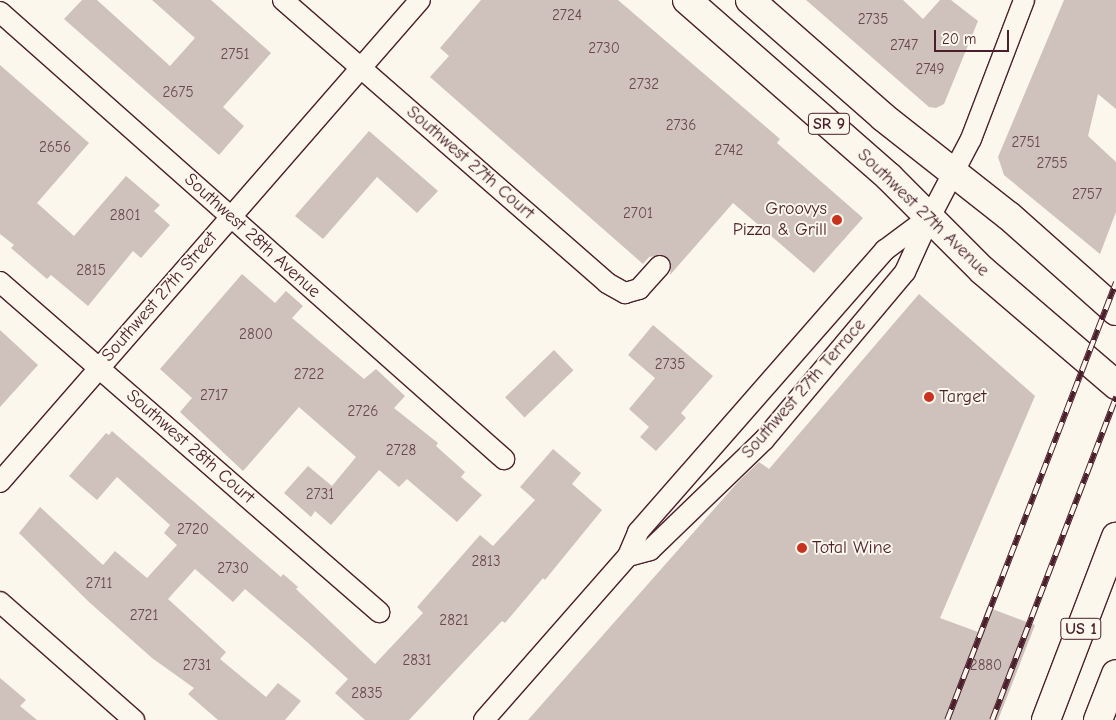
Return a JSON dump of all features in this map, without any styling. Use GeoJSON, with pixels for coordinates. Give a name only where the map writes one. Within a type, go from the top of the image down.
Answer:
{"type":"FeatureCollection","features":[{"type":"Feature","properties":{"kind":"highway","name":"Southwest 27th Avenue"},"geometry":{"type":"LineString","coordinates":[[687,0],[858,150],[930,217],[982,270],[1116,385]]}},
{"type":"Feature","properties":{"kind":"highway","name":"SR 9"},"geometry":{"type":"LineString","coordinates":[[750,0],[883,118],[956,174],[1116,311]]}},
{"type":"Feature","properties":{"kind":"highway"},"geometry":{"type":"LineString","coordinates":[[1087,285],[1116,290]]}},
{"type":"Feature","properties":{"kind":"highway","name":"US 1"},"geometry":{"type":"LineString","coordinates":[[1046,720],[1116,537]]}},
{"type":"Feature","properties":{"kind":"highway"},"geometry":{"type":"LineString","coordinates":[[1098,720],[1116,674]]}},
{"type":"Feature","properties":{"kind":"street","name":"Southwest 27th Court"},"geometry":{"type":"LineString","coordinates":[[283,0],[617,290],[625,293],[639,289],[660,266]]}},
{"type":"Feature","properties":{"kind":"street","name":"Southwest 27th Street"},"geometry":{"type":"LineString","coordinates":[[0,482],[229,216],[420,0]]}},
{"type":"Feature","properties":{"kind":"street","name":"Southwest 27th Terrace"},"geometry":{"type":"LineString","coordinates":[[628,556],[650,550],[764,440],[905,272],[930,217],[956,174],[1024,0]]}},
{"type":"Feature","properties":{"kind":"street","name":"Southwest 28th Avenue"},"geometry":{"type":"LineString","coordinates":[[0,12],[504,459]]}},
{"type":"Feature","properties":{"kind":"street","name":"Southwest 27th Terrace"},"geometry":{"type":"LineString","coordinates":[[484,720],[628,556],[638,532],[885,250],[930,217]]}},
{"type":"Feature","properties":{"kind":"street","name":"Southwest 28th Court"},"geometry":{"type":"LineString","coordinates":[[0,282],[379,612]]}},
{"type":"Feature","properties":{"kind":"street"},"geometry":{"type":"LineString","coordinates":[[0,602],[134,720]]}},
{"type":"Feature","properties":{"kind":"building"},"geometry":{"type":"Polygon","coordinates":[[[82,0],[97,0],[170,66],[195,38],[152,0],[211,0],[271,53],[223,107],[244,126],[219,155],[64,19],[82,0]]]}},
{"type":"Feature","properties":{"kind":"building"},"geometry":{"type":"Polygon","coordinates":[[[481,0],[618,0],[780,139],[777,143],[863,218],[814,273],[733,203],[670,275],[671,262],[663,255],[649,257],[643,264],[430,77],[449,56],[440,48],[481,0]]]}},
{"type":"Feature","properties":{"kind":"building"},"geometry":{"type":"Polygon","coordinates":[[[806,0],[903,0],[923,19],[940,0],[951,0],[978,21],[944,104],[936,108],[929,107],[806,0]]]}},
{"type":"Feature","properties":{"kind":"building"},"geometry":{"type":"Polygon","coordinates":[[[1064,0],[1116,0],[1116,109],[1098,94],[1088,136],[1116,162],[1116,212],[1100,254],[1004,175],[998,157],[1064,0]]]}},
{"type":"Feature","properties":{"kind":"building"},"geometry":{"type":"Polygon","coordinates":[[[0,65],[89,143],[37,203],[74,236],[126,176],[160,205],[154,211],[170,225],[141,258],[133,251],[88,306],[51,275],[47,279],[11,248],[14,245],[0,234],[0,65]]]}},
{"type":"Feature","properties":{"kind":"building"},"geometry":{"type":"Polygon","coordinates":[[[369,131],[438,191],[417,213],[377,177],[323,239],[295,216],[369,131]]]}},
{"type":"Feature","properties":{"kind":"building"},"geometry":{"type":"Polygon","coordinates":[[[242,274],[275,303],[286,291],[303,306],[292,318],[364,379],[376,369],[405,396],[394,408],[438,443],[436,446],[465,472],[461,477],[482,495],[457,522],[407,479],[399,487],[379,470],[331,525],[315,511],[311,517],[284,493],[308,466],[332,486],[356,457],[299,407],[243,471],[180,412],[192,398],[160,369],[242,274]]]}},
{"type":"Feature","properties":{"kind":"building"},"geometry":{"type":"Polygon","coordinates":[[[919,294],[1035,396],[940,618],[978,632],[987,607],[1035,625],[998,720],[528,720],[738,482],[759,462],[769,469],[919,294]]]}},
{"type":"Feature","properties":{"kind":"building"},"geometry":{"type":"Polygon","coordinates":[[[653,325],[713,376],[681,413],[686,418],[656,451],[640,437],[649,427],[629,409],[655,378],[628,355],[653,325]]]}},
{"type":"Feature","properties":{"kind":"building"},"geometry":{"type":"Polygon","coordinates":[[[0,330],[38,365],[0,407],[0,330]]]}},
{"type":"Feature","properties":{"kind":"building"},"geometry":{"type":"Polygon","coordinates":[[[554,350],[573,370],[525,417],[505,397],[554,350]]]}},
{"type":"Feature","properties":{"kind":"building"},"geometry":{"type":"Polygon","coordinates":[[[112,431],[281,577],[283,574],[298,587],[296,589],[375,664],[423,613],[417,607],[480,535],[493,546],[535,500],[520,487],[553,449],[581,473],[572,484],[602,510],[545,580],[543,578],[505,623],[502,621],[409,720],[365,720],[335,693],[348,679],[307,642],[245,589],[233,602],[195,569],[168,599],[226,652],[220,659],[266,697],[278,683],[301,701],[285,720],[218,720],[188,694],[194,688],[152,658],[89,602],[19,533],[40,507],[103,565],[115,551],[147,578],[177,545],[164,533],[170,525],[117,477],[97,500],[69,476],[106,433],[109,435],[112,431]]]}},
{"type":"Feature","properties":{"kind":"building"},"geometry":{"type":"Polygon","coordinates":[[[0,678],[26,700],[20,706],[37,720],[0,720],[0,678]]]}},
{"type":"Feature","properties":{"kind":"railway"},"geometry":{"type":"LineString","coordinates":[[947,720],[1116,282]]}},
{"type":"Feature","properties":{"kind":"railway"},"geometry":{"type":"LineString","coordinates":[[992,720],[1116,397]]}},
{"type":"Feature","properties":{"kind":"place","name":"Groovys Pizza & Grill"},"geometry":{"type":"Point","coordinates":[837,220]}},
{"type":"Feature","properties":{"kind":"place","name":"Target"},"geometry":{"type":"Point","coordinates":[929,397]}},
{"type":"Feature","properties":{"kind":"place","name":"Total Wine"},"geometry":{"type":"Point","coordinates":[802,548]}}]}
